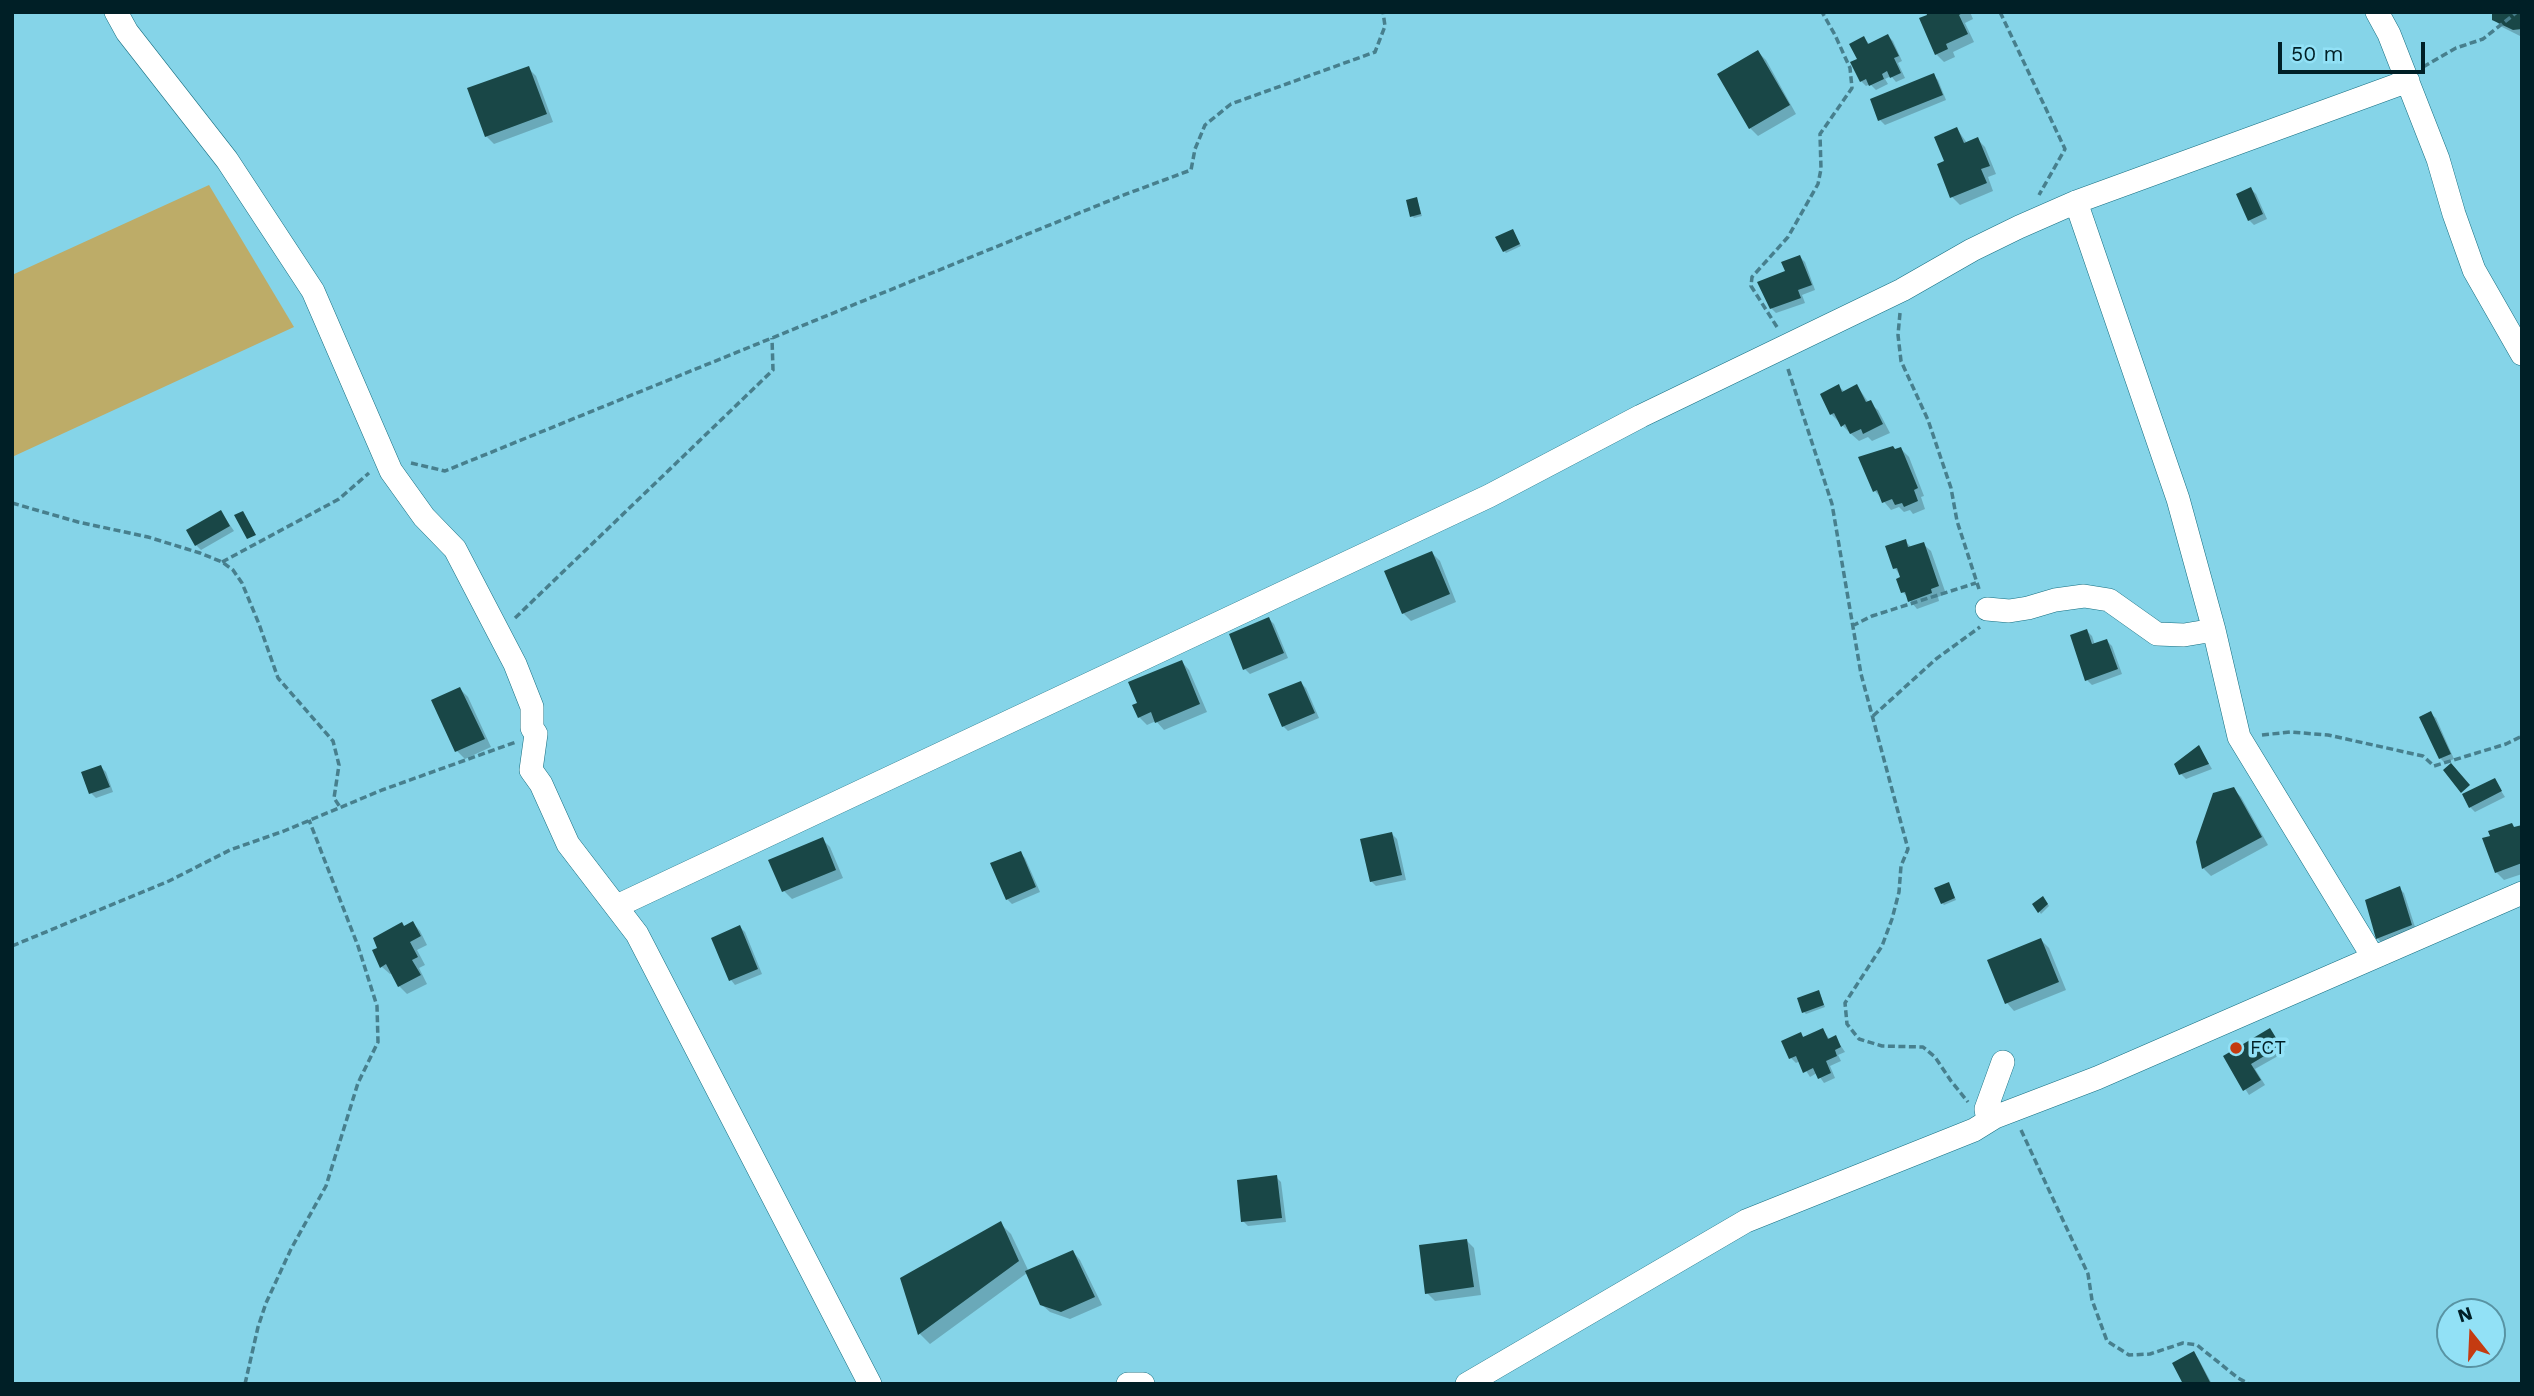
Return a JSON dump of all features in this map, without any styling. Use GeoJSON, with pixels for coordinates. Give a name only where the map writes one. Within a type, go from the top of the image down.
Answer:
{"type":"FeatureCollection","features":[{"type":"Feature","properties":{"kind":"street"},"geometry":{"type":"LineString","coordinates":[[116,12],[127,32],[227,160],[313,291],[391,471],[424,517],[455,549],[515,664],[532,707],[532,727],[536,734],[531,770],[541,784],[568,844],[637,934],[870,1384]]}},
{"type":"Feature","properties":{"kind":"street"},"geometry":{"type":"LineString","coordinates":[[2378,12],[2438,159],[2474,270],[2522,354]]}},
{"type":"Feature","properties":{"kind":"street"},"geometry":{"type":"LineString","coordinates":[[617,906],[1489,496],[1781,347],[1902,290],[1972,250],[2020,227],[2076,202],[2407,78]]}},
{"type":"Feature","properties":{"kind":"street"},"geometry":{"type":"LineString","coordinates":[[2076,202],[2178,499],[2214,630],[2239,737],[2373,957]]}},
{"type":"Feature","properties":{"kind":"street"},"geometry":{"type":"LineString","coordinates":[[1987,609],[2008,611],[2084,596],[2109,600],[2157,634],[2184,635],[2214,630]]}},
{"type":"Feature","properties":{"kind":"street"},"geometry":{"type":"LineString","coordinates":[[1987,1115],[2011,1111],[2097,1077],[2522,893]]}},
{"type":"Feature","properties":{"kind":"street"},"geometry":{"type":"LineString","coordinates":[[1467,1384],[1746,1221],[1974,1130],[1987,1115],[1993,1084],[2003,1062]]}},
{"type":"Feature","properties":{"kind":"street"},"geometry":{"type":"LineString","coordinates":[[1128,1384],[1143,1384]]}},
{"type":"Feature","properties":{"kind":"path"},"geometry":{"type":"LineString","coordinates":[[222,562],[339,499],[384,457],[445,471],[1191,170],[1195,149],[1205,125],[1231,104],[1375,52],[1385,26],[1383,12]]}},
{"type":"Feature","properties":{"kind":"path"},"geometry":{"type":"LineString","coordinates":[[1822,12],[1850,68],[1852,88],[1820,134],[1821,169],[1818,184],[1788,237],[1752,278],[1751,286],[1791,372],[1832,503],[1861,674],[1908,849],[1901,866],[1899,892],[1892,919],[1882,946],[1845,1003],[1847,1024],[1859,1039],[1882,1046],[1923,1047],[1935,1057],[1966,1101],[1987,1115]]}},
{"type":"Feature","properties":{"kind":"path"},"geometry":{"type":"LineString","coordinates":[[2000,12],[2066,149],[2020,227]]}},
{"type":"Feature","properties":{"kind":"path"},"geometry":{"type":"LineString","coordinates":[[2407,78],[2456,48],[2483,39],[2517,12]]}},
{"type":"Feature","properties":{"kind":"path"},"geometry":{"type":"LineString","coordinates":[[1873,717],[1936,659],[1989,617],[1976,583],[1951,488],[1928,420],[1901,361],[1898,335],[1902,290]]}},
{"type":"Feature","properties":{"kind":"path"},"geometry":{"type":"LineString","coordinates":[[499,634],[773,370],[772,338]]}},
{"type":"Feature","properties":{"kind":"path"},"geometry":{"type":"LineString","coordinates":[[12,503],[78,522],[148,537],[200,553],[233,570],[242,583],[278,678],[333,741],[338,765],[334,798],[340,807]]}},
{"type":"Feature","properties":{"kind":"path"},"geometry":{"type":"LineString","coordinates":[[1852,626],[1872,616],[1976,583]]}},
{"type":"Feature","properties":{"kind":"path"},"geometry":{"type":"LineString","coordinates":[[2239,737],[2290,732],[2328,735],[2423,756],[2434,766],[2506,744],[2522,736]]}},
{"type":"Feature","properties":{"kind":"path"},"geometry":{"type":"LineString","coordinates":[[12,946],[169,881],[230,850],[382,790],[536,734]]}},
{"type":"Feature","properties":{"kind":"path"},"geometry":{"type":"LineString","coordinates":[[245,1384],[266,1303],[291,1248],[326,1186],[358,1083],[378,1042],[377,1006],[358,946],[309,821]]}},
{"type":"Feature","properties":{"kind":"path"},"geometry":{"type":"LineString","coordinates":[[2011,1111],[2088,1274],[2092,1300],[2106,1341],[2129,1355],[2150,1354],[2183,1342],[2197,1345],[2249,1384]]}},
{"type":"Feature","properties":{"kind":"shaded area"},"geometry":{"type":"Polygon","coordinates":[[[209,185],[294,327],[12,457],[12,275],[209,185]]]}},
{"type":"Feature","properties":{"kind":"building"},"geometry":{"type":"Polygon","coordinates":[[[1926,12],[1964,12],[1959,15],[1968,34],[1946,44],[1948,49],[1935,55],[1919,18],[1927,15],[1926,12]]]}},
{"type":"Feature","properties":{"kind":"building"},"geometry":{"type":"Polygon","coordinates":[[[2492,12],[2522,12],[2522,29],[2513,30],[2492,20],[2492,12]]]}},
{"type":"Feature","properties":{"kind":"building"},"geometry":{"type":"Polygon","coordinates":[[[1888,34],[1899,56],[1894,58],[1901,73],[1890,78],[1887,71],[1882,74],[1884,79],[1869,86],[1866,79],[1860,82],[1850,62],[1857,59],[1849,44],[1864,36],[1868,44],[1888,34]]]}},
{"type":"Feature","properties":{"kind":"building"},"geometry":{"type":"Polygon","coordinates":[[[1758,50],[1790,105],[1749,129],[1717,74],[1758,50]]]}},
{"type":"Feature","properties":{"kind":"building"},"geometry":{"type":"Polygon","coordinates":[[[529,66],[547,114],[485,137],[467,88],[529,66]]]}},
{"type":"Feature","properties":{"kind":"building"},"geometry":{"type":"Polygon","coordinates":[[[1934,73],[1943,95],[1878,121],[1870,99],[1934,73]]]}},
{"type":"Feature","properties":{"kind":"building"},"geometry":{"type":"Polygon","coordinates":[[[1957,127],[1964,143],[1978,137],[1990,166],[1981,169],[1987,183],[1950,198],[1937,164],[1944,161],[1934,137],[1957,127]]]}},
{"type":"Feature","properties":{"kind":"building"},"geometry":{"type":"Polygon","coordinates":[[[2251,187],[2263,214],[2248,221],[2236,194],[2251,187]]]}},
{"type":"Feature","properties":{"kind":"building"},"geometry":{"type":"Polygon","coordinates":[[[1417,197],[1421,214],[1410,217],[1406,200],[1417,197]]]}},
{"type":"Feature","properties":{"kind":"building"},"geometry":{"type":"Polygon","coordinates":[[[1513,229],[1520,244],[1503,252],[1495,237],[1513,229]]]}},
{"type":"Feature","properties":{"kind":"building"},"geometry":{"type":"Polygon","coordinates":[[[1800,255],[1812,285],[1798,290],[1801,298],[1770,309],[1757,282],[1785,271],[1781,262],[1800,255]]]}},
{"type":"Feature","properties":{"kind":"building"},"geometry":{"type":"Polygon","coordinates":[[[1839,384],[1842,392],[1857,384],[1866,402],[1871,400],[1883,424],[1863,434],[1861,429],[1850,434],[1845,424],[1841,427],[1834,413],[1830,415],[1820,394],[1839,384]]]}},
{"type":"Feature","properties":{"kind":"building"},"geometry":{"type":"Polygon","coordinates":[[[1893,446],[1895,449],[1901,447],[1918,488],[1914,490],[1918,501],[1904,507],[1902,503],[1895,505],[1892,499],[1882,503],[1877,490],[1873,492],[1858,457],[1893,446]]]}},
{"type":"Feature","properties":{"kind":"building"},"geometry":{"type":"Polygon","coordinates":[[[221,510],[230,526],[195,546],[186,530],[221,510]]]}},
{"type":"Feature","properties":{"kind":"building"},"geometry":{"type":"Polygon","coordinates":[[[243,511],[256,535],[247,539],[234,515],[243,511]]]}},
{"type":"Feature","properties":{"kind":"building"},"geometry":{"type":"Polygon","coordinates":[[[1906,539],[1908,547],[1924,542],[1939,586],[1931,589],[1932,593],[1908,602],[1905,592],[1901,593],[1896,579],[1900,577],[1897,568],[1893,569],[1885,546],[1906,539]]]}},
{"type":"Feature","properties":{"kind":"building"},"geometry":{"type":"Polygon","coordinates":[[[1432,551],[1450,594],[1402,614],[1384,571],[1432,551]]]}},
{"type":"Feature","properties":{"kind":"building"},"geometry":{"type":"Polygon","coordinates":[[[1269,617],[1284,653],[1243,670],[1229,634],[1269,617]]]}},
{"type":"Feature","properties":{"kind":"building"},"geometry":{"type":"Polygon","coordinates":[[[2087,629],[2092,644],[2107,639],[2118,669],[2085,681],[2070,635],[2087,629]]]}},
{"type":"Feature","properties":{"kind":"building"},"geometry":{"type":"Polygon","coordinates":[[[1182,660],[1200,704],[1155,723],[1151,712],[1138,718],[1132,705],[1137,703],[1128,682],[1182,660]]]}},
{"type":"Feature","properties":{"kind":"building"},"geometry":{"type":"Polygon","coordinates":[[[1301,681],[1315,713],[1282,727],[1268,694],[1301,681]]]}},
{"type":"Feature","properties":{"kind":"building"},"geometry":{"type":"Polygon","coordinates":[[[460,687],[485,739],[455,752],[431,700],[460,687]]]}},
{"type":"Feature","properties":{"kind":"building"},"geometry":{"type":"Polygon","coordinates":[[[2431,711],[2451,754],[2439,759],[2419,717],[2431,711]]]}},
{"type":"Feature","properties":{"kind":"building"},"geometry":{"type":"Polygon","coordinates":[[[2199,745],[2209,764],[2179,775],[2174,764],[2199,745]]]}},
{"type":"Feature","properties":{"kind":"building"},"geometry":{"type":"Polygon","coordinates":[[[2451,763],[2470,785],[2461,793],[2443,770],[2451,763]]]}},
{"type":"Feature","properties":{"kind":"building"},"geometry":{"type":"Polygon","coordinates":[[[101,765],[110,787],[89,794],[81,772],[101,765]]]}},
{"type":"Feature","properties":{"kind":"building"},"geometry":{"type":"Polygon","coordinates":[[[2495,778],[2502,791],[2469,808],[2462,794],[2495,778]]]}},
{"type":"Feature","properties":{"kind":"building"},"geometry":{"type":"Polygon","coordinates":[[[2234,787],[2262,837],[2202,869],[2196,842],[2213,793],[2234,787]]]}},
{"type":"Feature","properties":{"kind":"building"},"geometry":{"type":"Polygon","coordinates":[[[2512,823],[2514,827],[2522,825],[2522,863],[2495,873],[2482,838],[2490,836],[2488,831],[2512,823]]]}},
{"type":"Feature","properties":{"kind":"building"},"geometry":{"type":"Polygon","coordinates":[[[1392,832],[1402,875],[1370,882],[1360,839],[1392,832]]]}},
{"type":"Feature","properties":{"kind":"building"},"geometry":{"type":"Polygon","coordinates":[[[823,837],[836,870],[782,892],[768,860],[823,837]]]}},
{"type":"Feature","properties":{"kind":"building"},"geometry":{"type":"Polygon","coordinates":[[[1021,851],[1036,887],[1006,900],[990,863],[1021,851]]]}},
{"type":"Feature","properties":{"kind":"building"},"geometry":{"type":"Polygon","coordinates":[[[1949,882],[1955,898],[1941,904],[1934,888],[1949,882]]]}},
{"type":"Feature","properties":{"kind":"building"},"geometry":{"type":"Polygon","coordinates":[[[2400,886],[2412,925],[2376,939],[2365,900],[2400,886]]]}},
{"type":"Feature","properties":{"kind":"building"},"geometry":{"type":"Polygon","coordinates":[[[2043,896],[2048,904],[2038,913],[2032,904],[2043,896]]]}},
{"type":"Feature","properties":{"kind":"building"},"geometry":{"type":"Polygon","coordinates":[[[413,921],[421,936],[410,942],[418,957],[412,960],[421,975],[398,987],[386,964],[380,968],[372,950],[377,948],[373,938],[402,922],[404,926],[413,921]]]}},
{"type":"Feature","properties":{"kind":"building"},"geometry":{"type":"Polygon","coordinates":[[[740,925],[758,969],[729,981],[711,938],[740,925]]]}},
{"type":"Feature","properties":{"kind":"building"},"geometry":{"type":"Polygon","coordinates":[[[2041,938],[2059,982],[2005,1004],[1987,960],[2041,938]]]}},
{"type":"Feature","properties":{"kind":"building"},"geometry":{"type":"Polygon","coordinates":[[[1819,990],[1824,1005],[1802,1013],[1797,998],[1819,990]]]}},
{"type":"Feature","properties":{"kind":"building"},"geometry":{"type":"Polygon","coordinates":[[[1823,1028],[1828,1039],[1836,1035],[1841,1047],[1835,1050],[1837,1056],[1826,1061],[1831,1073],[1818,1079],[1813,1068],[1803,1073],[1796,1056],[1789,1059],[1781,1041],[1801,1032],[1803,1037],[1823,1028]]]}},
{"type":"Feature","properties":{"kind":"building"},"geometry":{"type":"Polygon","coordinates":[[[2270,1028],[2281,1046],[2251,1064],[2261,1080],[2243,1091],[2223,1056],[2270,1028]]]}},
{"type":"Feature","properties":{"kind":"building"},"geometry":{"type":"Polygon","coordinates":[[[1277,1175],[1282,1218],[1241,1222],[1237,1180],[1277,1175]]]}},
{"type":"Feature","properties":{"kind":"building"},"geometry":{"type":"Polygon","coordinates":[[[1001,1221],[1019,1261],[918,1335],[900,1278],[1001,1221]]]}},
{"type":"Feature","properties":{"kind":"building"},"geometry":{"type":"Polygon","coordinates":[[[1467,1239],[1474,1287],[1425,1294],[1419,1245],[1467,1239]]]}},
{"type":"Feature","properties":{"kind":"building"},"geometry":{"type":"Polygon","coordinates":[[[1073,1250],[1095,1297],[1061,1312],[1040,1305],[1025,1271],[1073,1250]]]}},
{"type":"Feature","properties":{"kind":"building"},"geometry":{"type":"Polygon","coordinates":[[[2194,1351],[2211,1384],[2183,1384],[2172,1363],[2194,1351]]]}},
{"type":"Feature","properties":{"kind":"place","name":"FCT"},"geometry":{"type":"Point","coordinates":[2236,1048]}}]}
